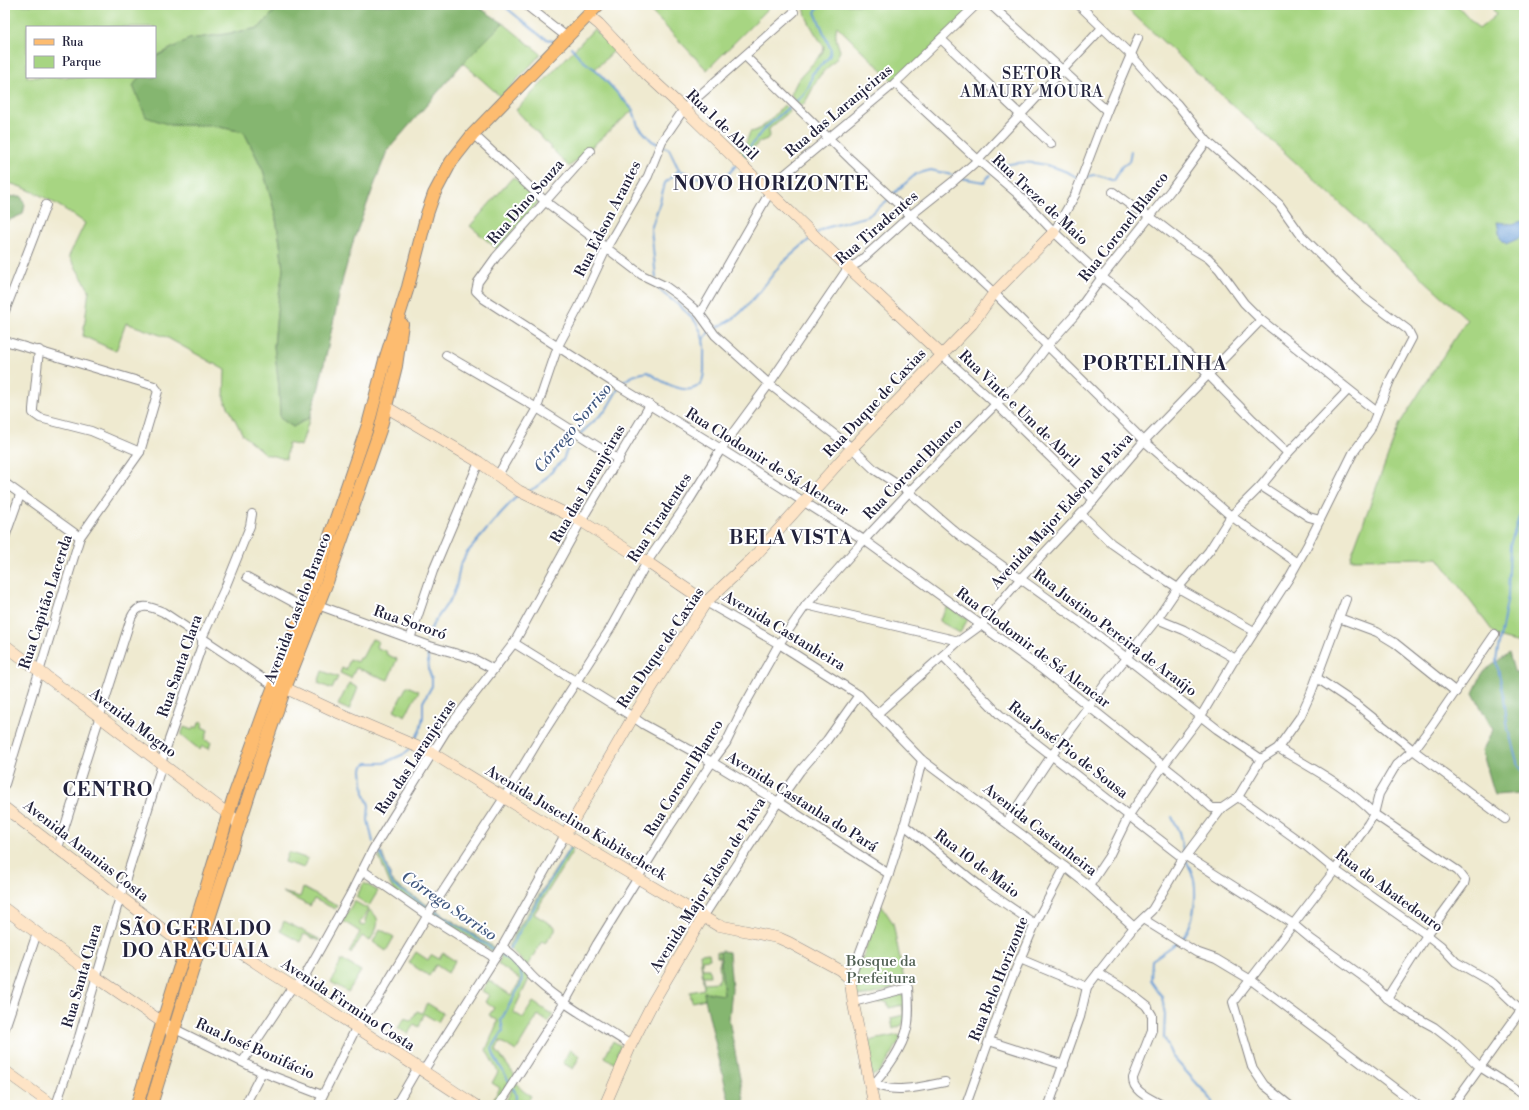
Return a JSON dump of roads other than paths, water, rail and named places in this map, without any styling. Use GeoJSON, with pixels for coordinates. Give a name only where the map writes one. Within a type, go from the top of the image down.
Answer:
{"type":"FeatureCollection","features":[{"type":"Feature","properties":{"kind":"main road","name":"Avenida Castelo Branco"},"geometry":{"type":"LineString","coordinates":[[198,934],[210,875],[228,814],[280,687],[310,604],[368,425],[385,360],[408,287],[426,214],[434,194],[451,162],[473,134],[598,5]]}},
{"type":"Feature","properties":{"kind":"main road","name":"Avenida Castelo Branco"},"geometry":{"type":"LineString","coordinates":[[310,604],[370,462],[380,430],[398,351],[408,287]]}},
{"type":"Feature","properties":{"kind":"main road","name":"Avenida Castelo Branco"},"geometry":{"type":"LineString","coordinates":[[198,934],[222,880],[280,687]]}},
{"type":"Feature","properties":{"kind":"main road"},"geometry":{"type":"LineString","coordinates":[[210,875],[222,880]]}},
{"type":"Feature","properties":{"kind":"main road","name":"Avenida Castelo Branco"},"geometry":{"type":"LineString","coordinates":[[194,947],[187,942],[188,936],[198,934]]}},
{"type":"Feature","properties":{"kind":"main road","name":"Avenida Castelo Branco"},"geometry":{"type":"LineString","coordinates":[[144,1104],[163,1023],[182,961],[194,947]]}},
{"type":"Feature","properties":{"kind":"main road","name":"Avenida Castelo Branco"},"geometry":{"type":"LineString","coordinates":[[144,1104],[174,1033],[191,974],[194,947]]}},
{"type":"Feature","properties":{"kind":"street"},"geometry":{"type":"LineString","coordinates":[[526,5],[567,37]]}},
{"type":"Feature","properties":{"kind":"street","name":"Rua das Laranjeiras"},"geometry":{"type":"LineString","coordinates":[[699,313],[770,192],[784,175],[895,83],[976,5]]}},
{"type":"Feature","properties":{"kind":"street"},"geometry":{"type":"LineString","coordinates":[[991,5],[1107,111],[1138,38]]}},
{"type":"Feature","properties":{"kind":"street"},"geometry":{"type":"LineString","coordinates":[[1079,5],[1131,55],[1161,89],[1177,104],[1208,141],[1279,204],[1301,235],[1368,300],[1405,328],[1411,334],[1412,338],[1391,378],[1370,430],[1349,460],[1320,520],[1289,578],[1201,716],[1163,766],[1129,815],[1109,856],[1089,886]]}},
{"type":"Feature","properties":{"kind":"street","name":"Rua Edson Arantes"},"geometry":{"type":"LineString","coordinates":[[498,475],[537,408],[558,346],[579,307],[607,247],[648,176],[661,144],[684,109],[794,12]]}},
{"type":"Feature","properties":{"kind":"street","name":"Rua 1 de Abril"},"geometry":{"type":"LineString","coordinates":[[588,15],[599,24],[646,74],[848,268],[942,355]]}},
{"type":"Feature","properties":{"kind":"street"},"geometry":{"type":"LineString","coordinates":[[978,160],[1102,28]]}},
{"type":"Feature","properties":{"kind":"street"},"geometry":{"type":"LineString","coordinates":[[941,39],[1051,144]]}},
{"type":"Feature","properties":{"kind":"street"},"geometry":{"type":"LineString","coordinates":[[745,56],[791,100],[828,139],[911,215],[1048,345],[1144,441],[1231,516],[1297,563]]}},
{"type":"Feature","properties":{"kind":"street","name":"Rua Treze de Maio"},"geometry":{"type":"LineString","coordinates":[[895,83],[978,160],[1019,195],[1054,232],[1102,277],[1136,304],[1288,453]]}},
{"type":"Feature","properties":{"kind":"street","name":"Rua Duque de Caxias"},"geometry":{"type":"LineString","coordinates":[[396,1105],[417,1069],[426,1066],[499,953],[633,717],[706,602],[753,558],[852,448],[972,324],[994,293],[1054,232],[1075,195],[1107,111]]}},
{"type":"Feature","properties":{"kind":"street","name":"Rua Justino Pereira de Araújo"},"geometry":{"type":"LineString","coordinates":[[473,134],[546,202],[642,275],[670,289],[699,313],[713,332],[769,384],[852,448],[875,470],[909,492],[958,534],[1021,578],[1201,716],[1261,759]]}},
{"type":"Feature","properties":{"kind":"street","name":"Rua Coronel Blanco"},"geometry":{"type":"LineString","coordinates":[[499,1105],[565,1002],[597,944],[638,878],[712,762],[726,743],[743,708],[779,644],[806,605],[909,492],[1024,377],[1048,345],[1074,316],[1102,277],[1208,141]]}},
{"type":"Feature","properties":{"kind":"street","name":"Rua Dino Souza"},"geometry":{"type":"LineString","coordinates":[[485,274],[496,257],[590,151]]}},
{"type":"Feature","properties":{"kind":"street","name":"Rua Tiradentes"},"geometry":{"type":"LineString","coordinates":[[318,1105],[356,1028],[377,1000],[430,912],[504,798],[610,629],[647,562],[687,504],[720,449],[769,384],[848,268],[858,264],[911,215],[963,174],[978,160]]}},
{"type":"Feature","properties":{"kind":"street"},"geometry":{"type":"LineString","coordinates":[[1113,192],[1133,207],[1149,216],[1188,246],[1208,258],[1219,269],[1244,303],[1261,320],[1377,412]]}},
{"type":"Feature","properties":{"kind":"street"},"geometry":{"type":"LineString","coordinates":[[5,312],[46,204]]}},
{"type":"Feature","properties":{"kind":"street","name":"Rua Clodomir de Sá Alencar"},"geometry":{"type":"LineString","coordinates":[[485,274],[476,287],[476,291],[480,295],[625,391],[650,405],[864,540],[1043,670],[1185,783],[1212,808],[1222,808]]}},
{"type":"Feature","properties":{"kind":"street","name":"Avenida Major Edson de Paiva"},"geometry":{"type":"LineString","coordinates":[[877,714],[959,641],[981,625],[1021,578],[1094,500],[1144,441],[1261,320]]}},
{"type":"Feature","properties":{"kind":"street"},"geometry":{"type":"LineString","coordinates":[[5,341],[39,350],[32,409],[33,413],[40,418],[91,431],[140,452]]}},
{"type":"Feature","properties":{"kind":"street","name":"Rua Capitão Lacerda"},"geometry":{"type":"LineString","coordinates":[[5,784],[80,537],[140,452],[158,391],[154,386],[39,350]]}},
{"type":"Feature","properties":{"kind":"street"},"geometry":{"type":"LineString","coordinates":[[446,355],[537,408],[619,460]]}},
{"type":"Feature","properties":{"kind":"street","name":"Rua Vinte e Um de Abril"},"geometry":{"type":"LineString","coordinates":[[942,355],[996,404],[1094,500]]}},
{"type":"Feature","properties":{"kind":"street"},"geometry":{"type":"LineString","coordinates":[[1007,822],[1088,706],[1157,619],[1178,588],[1209,551],[1231,516],[1261,486],[1288,453],[1348,390]]}},
{"type":"Feature","properties":{"kind":"street","name":"Rua das Laranjeiras"},"geometry":{"type":"LineString","coordinates":[[243,1061],[293,986],[302,981],[350,895],[375,846],[446,731],[514,643],[581,522],[619,460],[650,405]]}},
{"type":"Feature","properties":{"kind":"street","name":"Avenida Castanheira"},"geometry":{"type":"LineString","coordinates":[[386,407],[479,462],[520,491],[581,522],[647,562],[706,602],[779,644],[859,695],[922,760],[1007,822],[1065,867],[1089,886],[1134,927]]}},
{"type":"Feature","properties":{"kind":"street"},"geometry":{"type":"LineString","coordinates":[[410,639],[432,572],[479,462]]}},
{"type":"Feature","properties":{"kind":"street"},"geometry":{"type":"LineString","coordinates":[[5,483],[80,537]]}},
{"type":"Feature","properties":{"kind":"street"},"geometry":{"type":"LineString","coordinates":[[1261,486],[1309,516],[1320,520]]}},
{"type":"Feature","properties":{"kind":"street"},"geometry":{"type":"LineString","coordinates":[[5,537],[20,495]]}},
{"type":"Feature","properties":{"kind":"street","name":"Rua Santa Clara"},"geometry":{"type":"LineString","coordinates":[[56,1105],[79,1036],[120,896],[202,645],[202,638],[234,567],[250,526],[252,514]]}},
{"type":"Feature","properties":{"kind":"street"},"geometry":{"type":"LineString","coordinates":[[1081,514],[1111,543],[1178,588],[1254,631]]}},
{"type":"Feature","properties":{"kind":"street","name":"Rua Sororó"},"geometry":{"type":"LineString","coordinates":[[247,577],[310,604],[427,645],[472,658],[493,669]]}},
{"type":"Feature","properties":{"kind":"street"},"geometry":{"type":"LineString","coordinates":[[1049,1105],[1080,1017],[1087,987],[1134,927],[1152,910],[1184,857],[1222,808],[1238,797],[1261,759],[1278,748],[1300,717],[1317,678],[1346,599]]}},
{"type":"Feature","properties":{"kind":"street"},"geometry":{"type":"LineString","coordinates":[[806,605],[959,641]]}},
{"type":"Feature","properties":{"kind":"street","name":"Avenida Juscelino Kubitscheck"},"geometry":{"type":"LineString","coordinates":[[100,717],[132,615],[138,608],[147,606],[152,607],[196,632],[202,638],[280,687],[432,753],[565,835],[717,925],[770,936],[790,943],[840,970],[850,979]]}},
{"type":"Feature","properties":{"kind":"street"},"geometry":{"type":"LineString","coordinates":[[1339,618],[1377,632],[1395,643],[1456,692]]}},
{"type":"Feature","properties":{"kind":"street"},"geometry":{"type":"LineString","coordinates":[[1157,619],[1184,630],[1236,659]]}},
{"type":"Feature","properties":{"kind":"street"},"geometry":{"type":"LineString","coordinates":[[1288,1105],[1264,1085],[1252,1067],[1233,1002],[1335,870],[1374,814],[1379,794],[1396,765],[1413,750],[1431,727],[1495,634]]}},
{"type":"Feature","properties":{"kind":"street","name":"Avenida Castanha do Pará"},"geometry":{"type":"LineString","coordinates":[[514,643],[643,724],[712,762],[778,802],[888,874]]}},
{"type":"Feature","properties":{"kind":"street","name":"Avenida Mogno"},"geometry":{"type":"LineString","coordinates":[[5,645],[236,820],[238,828]]}},
{"type":"Feature","properties":{"kind":"street","name":"Rua José Pio de Sousa"},"geometry":{"type":"LineString","coordinates":[[943,656],[1000,715],[1184,857],[1293,924],[1311,939],[1372,982],[1387,998],[1402,1010],[1434,1027],[1480,1067],[1524,1095]]}},
{"type":"Feature","properties":{"kind":"street"},"geometry":{"type":"LineString","coordinates":[[1317,678],[1357,705],[1413,750],[1505,819]]}},
{"type":"Feature","properties":{"kind":"street","name":"Avenida Major Edson de Paiva"},"geometry":{"type":"LineString","coordinates":[[605,1105],[631,1045],[653,1002],[703,917],[778,802],[800,771],[827,740],[859,695]]}},
{"type":"Feature","properties":{"kind":"street"},"geometry":{"type":"LineString","coordinates":[[58,848],[100,717]]}},
{"type":"Feature","properties":{"kind":"street"},"geometry":{"type":"LineString","coordinates":[[1278,748],[1345,789],[1374,814],[1458,871],[1465,880],[1464,884],[1427,935],[1387,998]]}},
{"type":"Feature","properties":{"kind":"street"},"geometry":{"type":"LineString","coordinates":[[874,1105],[872,1086],[853,1002],[850,979],[888,874],[904,825],[922,760]]}},
{"type":"Feature","properties":{"kind":"street","name":"Rua do Abatedouro"},"geometry":{"type":"LineString","coordinates":[[1238,797],[1306,846],[1335,870],[1427,935],[1441,946],[1456,962],[1493,983],[1523,1010],[1453,1105]]}},
{"type":"Feature","properties":{"kind":"street","name":"Avenida Ananias Costa"},"geometry":{"type":"LineString","coordinates":[[5,808],[174,938],[194,947]]}},
{"type":"Feature","properties":{"kind":"street","name":"Rua 10 de Maio"},"geometry":{"type":"LineString","coordinates":[[904,825],[964,875],[1035,924]]}},
{"type":"Feature","properties":{"kind":"street","name":"Rua Belo Horizonte"},"geometry":{"type":"LineString","coordinates":[[966,1105],[1007,990],[1035,924],[1065,867]]}},
{"type":"Feature","properties":{"kind":"street"},"geometry":{"type":"LineString","coordinates":[[362,870],[499,953],[520,961],[537,981],[565,1002],[631,1045]]}},
{"type":"Feature","properties":{"kind":"street","name":"Rua José Bonifácio"},"geometry":{"type":"LineString","coordinates":[[5,909],[96,977],[168,1026],[171,1032],[243,1061],[262,1072],[322,1095]]}},
{"type":"Feature","properties":{"kind":"street"},"geometry":{"type":"LineString","coordinates":[[1144,919],[1196,952],[1216,959],[1251,980],[1417,1105]]}},
{"type":"Feature","properties":{"kind":"street"},"geometry":{"type":"LineString","coordinates":[[5,1028],[37,933]]}},
{"type":"Feature","properties":{"kind":"street","name":"Avenida Firmino Costa"},"geometry":{"type":"LineString","coordinates":[[198,934],[218,940],[293,986],[417,1069],[475,1105]]}},
{"type":"Feature","properties":{"kind":"street"},"geometry":{"type":"LineString","coordinates":[[174,938],[180,946],[182,961]]}},
{"type":"Feature","properties":{"kind":"street"},"geometry":{"type":"LineString","coordinates":[[1020,959],[1087,987]]}},
{"type":"Feature","properties":{"kind":"street"},"geometry":{"type":"LineString","coordinates":[[1098,972],[1126,990],[1148,1007],[1152,1015],[1152,1030],[1133,1078],[1133,1082],[1137,1089],[1162,1105]]}},
{"type":"Feature","properties":{"kind":"street"},"geometry":{"type":"LineString","coordinates":[[853,1002],[908,988],[909,1018],[907,1029],[892,1060],[872,1086]]}},
{"type":"Feature","properties":{"kind":"street"},"geometry":{"type":"LineString","coordinates":[[989,1041],[1064,1065]]}},
{"type":"Feature","properties":{"kind":"street"},"geometry":{"type":"LineString","coordinates":[[5,1071],[52,1105]]}},
{"type":"Feature","properties":{"kind":"street"},"geometry":{"type":"LineString","coordinates":[[245,1105],[262,1072]]}},
{"type":"Feature","properties":{"kind":"street"},"geometry":{"type":"LineString","coordinates":[[872,1086],[890,1089],[908,1088],[945,1082]]}},
{"type":"Feature","properties":{"kind":"water"},"geometry":{"type":"Polygon","coordinates":[[[1522,221],[1524,223],[1524,228],[1522,235],[1506,244],[1500,238],[1497,222],[1512,224],[1522,221]]]}},
{"type":"Feature","properties":{"kind":"waterway"},"geometry":{"type":"LineString","coordinates":[[503,5],[542,37],[555,42]]}},
{"type":"Feature","properties":{"kind":"waterway","name":"Córrego Sorriso"},"geometry":{"type":"LineString","coordinates":[[795,102],[807,90],[812,74],[829,57],[831,50],[815,12],[820,5]]}},
{"type":"Feature","properties":{"kind":"waterway"},"geometry":{"type":"LineString","coordinates":[[571,47],[583,61],[596,70],[633,110],[638,126],[652,141],[658,144]]}},
{"type":"Feature","properties":{"kind":"waterway","name":"Córrego Sorriso"},"geometry":{"type":"LineString","coordinates":[[740,160],[762,131],[791,105]]}},
{"type":"Feature","properties":{"kind":"waterway"},"geometry":{"type":"LineString","coordinates":[[662,146],[669,149],[679,170]]}},
{"type":"Feature","properties":{"kind":"waterway"},"geometry":{"type":"LineString","coordinates":[[1084,179],[1095,175],[1114,181],[1122,166],[1129,162],[1131,151]]}},
{"type":"Feature","properties":{"kind":"waterway"},"geometry":{"type":"LineString","coordinates":[[993,171],[1013,163],[1025,162],[1048,165],[1078,178]]}},
{"type":"Feature","properties":{"kind":"waterway","name":"Córrego Sorriso"},"geometry":{"type":"LineString","coordinates":[[679,170],[693,176],[716,182],[725,178],[736,165]]}},
{"type":"Feature","properties":{"kind":"waterway","name":"Córrego Sorriso"},"geometry":{"type":"LineString","coordinates":[[656,278],[651,229],[665,183],[679,170]]}},
{"type":"Feature","properties":{"kind":"waterway"},"geometry":{"type":"LineString","coordinates":[[892,195],[916,174],[931,170],[956,176]]}},
{"type":"Feature","properties":{"kind":"waterway"},"geometry":{"type":"LineString","coordinates":[[961,178],[984,182],[990,175]]}},
{"type":"Feature","properties":{"kind":"waterway"},"geometry":{"type":"LineString","coordinates":[[817,233],[825,228],[868,216],[889,199]]}},
{"type":"Feature","properties":{"kind":"waterway"},"geometry":{"type":"LineString","coordinates":[[713,330],[734,318],[741,312],[757,295],[781,264],[811,238]]}},
{"type":"Feature","properties":{"kind":"waterway","name":"Córrego Sorriso"},"geometry":{"type":"LineString","coordinates":[[620,385],[633,376],[648,372],[667,384],[683,389],[697,387],[702,381],[704,370],[704,346],[703,337],[699,328],[690,315],[662,292],[656,284]]}},
{"type":"Feature","properties":{"kind":"waterway","name":"Córrego Sorriso"},"geometry":{"type":"LineString","coordinates":[[704,339],[709,332]]}},
{"type":"Feature","properties":{"kind":"waterway","name":"Córrego Sorriso"},"geometry":{"type":"LineString","coordinates":[[580,434],[606,410],[618,389]]}},
{"type":"Feature","properties":{"kind":"waterway","name":"Córrego Sorriso"},"geometry":{"type":"LineString","coordinates":[[529,491],[538,486],[563,460],[566,452],[577,437]]}},
{"type":"Feature","properties":{"kind":"waterway","name":"Córrego Sorriso"},"geometry":{"type":"LineString","coordinates":[[426,641],[433,624],[452,597],[456,587],[460,566],[466,554],[518,495]]}},
{"type":"Feature","properties":{"kind":"waterway"},"geometry":{"type":"LineString","coordinates":[[1524,507],[1519,517],[1510,545],[1508,596],[1496,660],[1503,691],[1508,729],[1518,765],[1524,772]]}},
{"type":"Feature","properties":{"kind":"waterway","name":"Córrego Sorriso"},"geometry":{"type":"LineString","coordinates":[[414,742],[420,730],[423,717],[423,702],[432,686],[427,648]]}},
{"type":"Feature","properties":{"kind":"waterway","name":"Córrego Sorriso"},"geometry":{"type":"LineString","coordinates":[[373,842],[368,820],[369,805],[364,793],[363,766],[367,763],[384,763],[404,754],[411,748]]}},
{"type":"Feature","properties":{"kind":"waterway"},"geometry":{"type":"LineString","coordinates":[[1172,817],[1179,832],[1184,854]]}},
{"type":"Feature","properties":{"kind":"waterway","name":"Córrego Sorriso"},"geometry":{"type":"LineString","coordinates":[[376,848],[381,854],[393,885],[429,908]]}},
{"type":"Feature","properties":{"kind":"waterway"},"geometry":{"type":"LineString","coordinates":[[509,949],[570,848]]}},
{"type":"Feature","properties":{"kind":"waterway"},"geometry":{"type":"LineString","coordinates":[[1180,940],[1189,928],[1195,904],[1194,880],[1186,860]]}},
{"type":"Feature","properties":{"kind":"waterway","name":"Córrego Sorriso"},"geometry":{"type":"LineString","coordinates":[[433,910],[496,951]]}},
{"type":"Feature","properties":{"kind":"waterway"},"geometry":{"type":"LineString","coordinates":[[1177,943],[1152,960],[1151,981],[1162,997],[1165,1015],[1164,1037],[1172,1056],[1211,1099],[1213,1105]]}},
{"type":"Feature","properties":{"kind":"waterway","name":"Córrego Sorriso"},"geometry":{"type":"LineString","coordinates":[[500,953],[519,969],[523,980],[501,1020],[503,1031],[492,1048],[494,1056],[510,1083]]}},
{"type":"Feature","properties":{"kind":"waterway","name":"Córrego Sorriso"},"geometry":{"type":"LineString","coordinates":[[513,1088],[516,1097],[513,1105]]}},
{"type":"Feature","properties":{"kind":"district","name":"SETOR AMAURY MOURA"},"geometry":{"type":"Point","coordinates":[1032,83]}},
{"type":"Feature","properties":{"kind":"district","name":"NOVO HORIZONTE"},"geometry":{"type":"Point","coordinates":[771,184]}},
{"type":"Feature","properties":{"kind":"district","name":"PORTELINHA"},"geometry":{"type":"Point","coordinates":[1155,364]}},
{"type":"Feature","properties":{"kind":"district","name":"BELA VISTA"},"geometry":{"type":"Point","coordinates":[791,538]}},
{"type":"Feature","properties":{"kind":"district","name":"CENTRO"},"geometry":{"type":"Point","coordinates":[108,790]}},
{"type":"Feature","properties":{"kind":"district","name":"SÃO GERALDO DO ARAGUAIA"},"geometry":{"type":"Point","coordinates":[196,940]}},
{"type":"Feature","properties":{"kind":"park label","name":"Bosque da Prefeitura"},"geometry":{"type":"Point","coordinates":[881,970]}}]}
